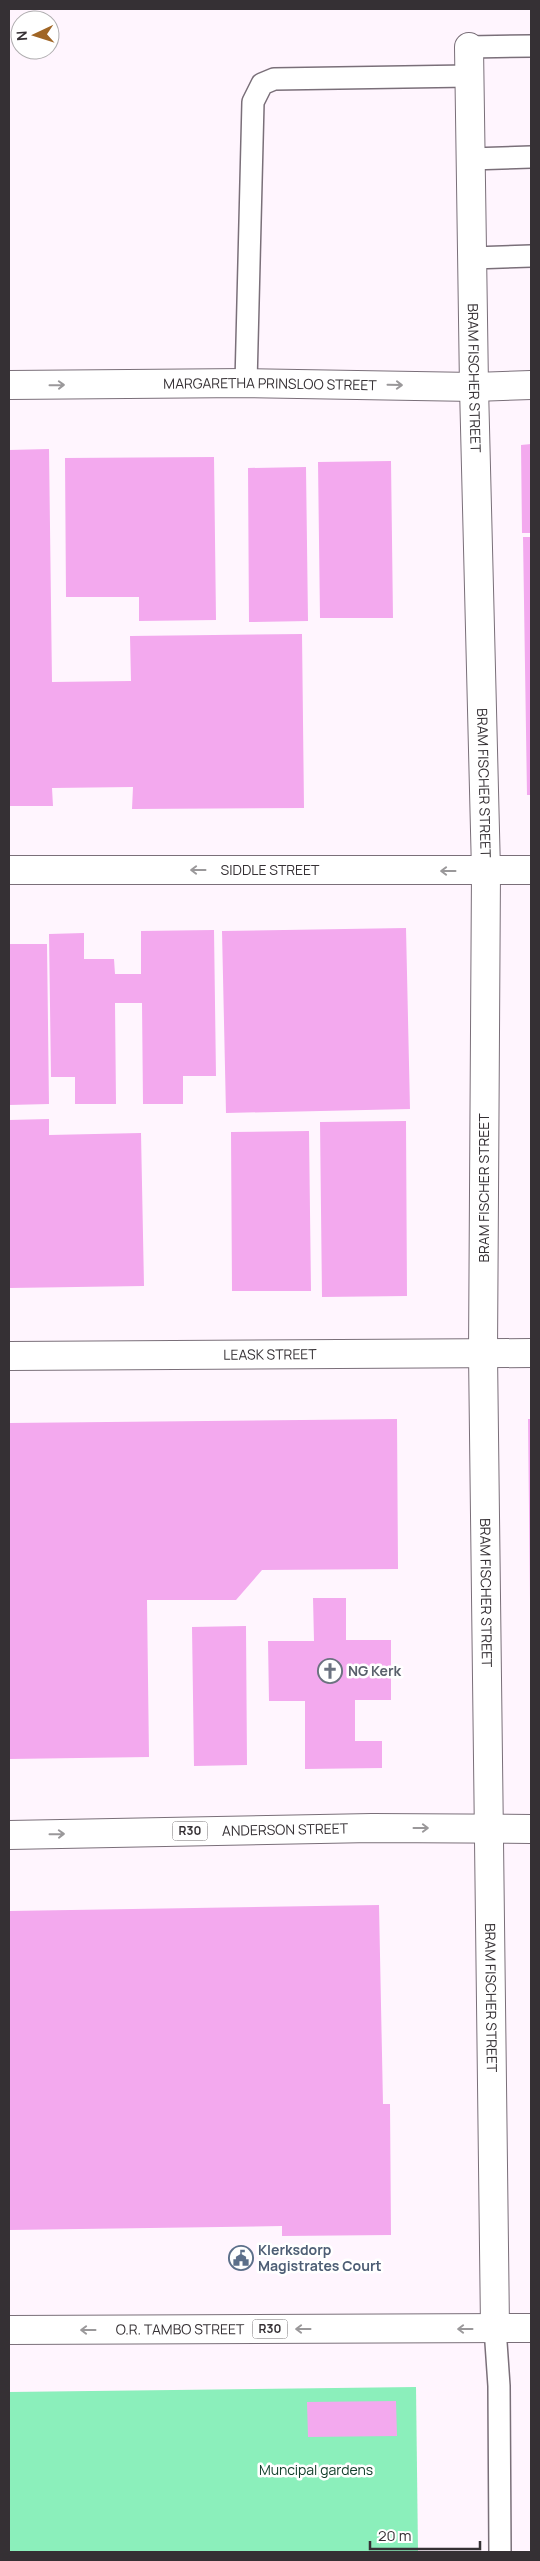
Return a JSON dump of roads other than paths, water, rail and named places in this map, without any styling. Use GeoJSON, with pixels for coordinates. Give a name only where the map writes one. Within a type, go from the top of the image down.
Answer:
{"type":"FeatureCollection","features":[{"type":"Feature","properties":{"kind":"street","name":"BRAM FISCHER STREET"},"geometry":{"type":"LineString","coordinates":[[469,47],[474,387],[486,871],[483,1353],[495,2328]]}},
{"type":"Feature","properties":{"kind":"street","name":"MARGARETHA PRINSLOO STREET"},"geometry":{"type":"LineString","coordinates":[[9,385],[246,383],[474,387],[531,385]]}},
{"type":"Feature","properties":{"kind":"street","name":"SIDDLE STREET"},"geometry":{"type":"LineString","coordinates":[[9,870],[531,870]]}},
{"type":"Feature","properties":{"kind":"street","name":"LEASK STREET"},"geometry":{"type":"LineString","coordinates":[[9,1356],[531,1353]]}},
{"type":"Feature","properties":{"kind":"street","name":"ANDERSON STREET"},"geometry":{"type":"LineString","coordinates":[[9,1835],[352,1828],[531,1829]]}},
{"type":"Feature","properties":{"kind":"street","name":"O.R. TAMBO STREET"},"geometry":{"type":"LineString","coordinates":[[9,2330],[531,2328]]}},
{"type":"Feature","properties":{"kind":"lane"},"geometry":{"type":"LineString","coordinates":[[469,47],[531,46]]}},
{"type":"Feature","properties":{"kind":"lane"},"geometry":{"type":"LineString","coordinates":[[246,383],[253,102],[262,84],[274,79],[469,76]]}},
{"type":"Feature","properties":{"kind":"lane"},"geometry":{"type":"LineString","coordinates":[[470,159],[531,157]]}},
{"type":"Feature","properties":{"kind":"lane"},"geometry":{"type":"LineString","coordinates":[[472,258],[531,256]]}},
{"type":"Feature","properties":{"kind":"lane"},"geometry":{"type":"LineString","coordinates":[[495,2328],[499,2386],[500,2552]]}},
{"type":"Feature","properties":{"kind":"place","name":"NG Kerk"},"geometry":{"type":"Point","coordinates":[330,1671]}},
{"type":"Feature","properties":{"kind":"place","name":"Klerksdorp Magistrates Court"},"geometry":{"type":"Point","coordinates":[241,2258]}},
{"type":"Feature","properties":{"kind":"park label","name":"Muncipal gardens"},"geometry":{"type":"Point","coordinates":[316,2470]}}]}
